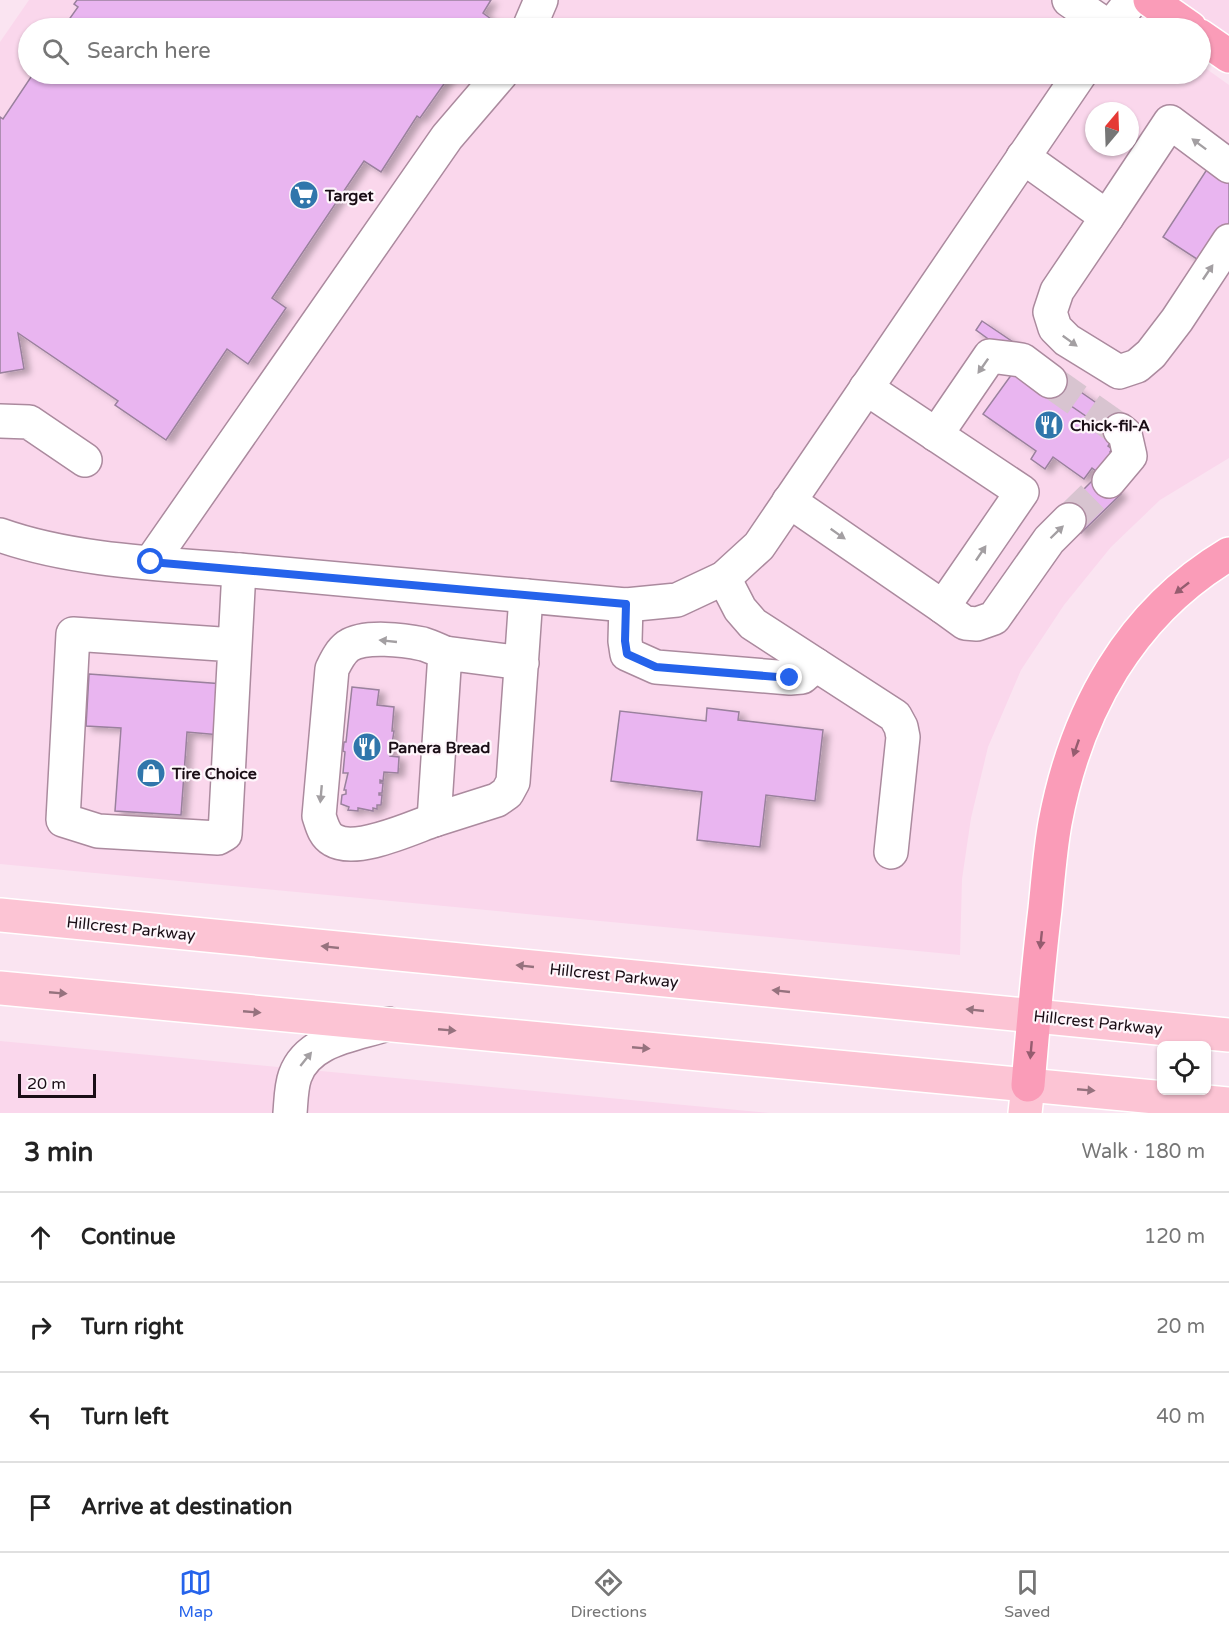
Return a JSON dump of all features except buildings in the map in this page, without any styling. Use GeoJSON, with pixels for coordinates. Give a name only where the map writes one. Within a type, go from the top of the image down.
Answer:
{"type":"FeatureCollection","features":[{"type":"Feature","properties":{"kind":"highway"},"geometry":{"type":"LineString","coordinates":[[1150,0],[1176,18]]}},
{"type":"Feature","properties":{"kind":"highway"},"geometry":{"type":"LineString","coordinates":[[1211,44],[1229,57]]}},
{"type":"Feature","properties":{"kind":"highway"},"geometry":{"type":"LineString","coordinates":[[1027,1099],[1055,824],[1068,770],[1086,721],[1109,674],[1136,634],[1167,599],[1213,563],[1229,554]]}},
{"type":"Feature","properties":{"kind":"main road","name":"Hillcrest Parkway"},"geometry":{"type":"LineString","coordinates":[[0,915],[1229,1035]]}},
{"type":"Feature","properties":{"kind":"main road"},"geometry":{"type":"LineString","coordinates":[[0,988],[388,1024],[1027,1099],[1229,1104]]}},
{"type":"Feature","properties":{"kind":"street"},"geometry":{"type":"LineString","coordinates":[[533,18],[541,0]]}},
{"type":"Feature","properties":{"kind":"street"},"geometry":{"type":"LineString","coordinates":[[1069,0],[1095,18]]}},
{"type":"Feature","properties":{"kind":"street"},"geometry":{"type":"LineString","coordinates":[[1118,18],[1132,0]]}},
{"type":"Feature","properties":{"kind":"street"},"geometry":{"type":"LineString","coordinates":[[151,562],[447,137],[492,84]]}},
{"type":"Feature","properties":{"kind":"street"},"geometry":{"type":"LineString","coordinates":[[0,535],[66,552],[151,562],[626,604],[677,600],[724,578],[759,546],[1073,84]]}},
{"type":"Feature","properties":{"kind":"street"},"geometry":{"type":"LineString","coordinates":[[1229,166],[1170,122],[1058,291],[1050,312],[1055,328],[1067,340],[1119,372],[1137,366],[1150,354],[1177,320],[1229,241]]}},
{"type":"Feature","properties":{"kind":"street"},"geometry":{"type":"LineString","coordinates":[[1023,158],[1107,217]]}},
{"type":"Feature","properties":{"kind":"street"},"geometry":{"type":"LineString","coordinates":[[936,435],[990,356],[1022,360],[1050,381]]}},
{"type":"Feature","properties":{"kind":"street"},"geometry":{"type":"LineString","coordinates":[[866,388],[1022,492],[944,608]]}},
{"type":"Feature","properties":{"kind":"street"},"geometry":{"type":"LineString","coordinates":[[0,421],[29,423],[85,460]]}},
{"type":"Feature","properties":{"kind":"street"},"geometry":{"type":"LineString","coordinates":[[1108,481],[1130,456],[1125,434],[1120,430]]}},
{"type":"Feature","properties":{"kind":"street"},"geometry":{"type":"LineString","coordinates":[[789,501],[965,623],[977,624],[994,618],[1049,540],[1069,520]]}},
{"type":"Feature","properties":{"kind":"street"},"geometry":{"type":"LineString","coordinates":[[235,645],[73,634],[63,820],[98,831],[218,838],[225,834],[239,570]]}},
{"type":"Feature","properties":{"kind":"street"},"geometry":{"type":"LineString","coordinates":[[724,578],[740,609],[753,624],[895,716],[901,726],[903,737],[891,852]]}},
{"type":"Feature","properties":{"kind":"street"},"geometry":{"type":"LineString","coordinates":[[522,663],[445,653],[424,644],[376,639],[360,640],[348,646],[339,655],[332,669],[319,816],[323,829],[333,840],[346,844],[363,844],[497,800],[507,793],[513,782],[522,663],[526,596]]}},
{"type":"Feature","properties":{"kind":"street"},"geometry":{"type":"LineString","coordinates":[[626,604],[627,654],[656,667],[790,678],[802,677],[816,665]]}},
{"type":"Feature","properties":{"kind":"street"},"geometry":{"type":"LineString","coordinates":[[434,820],[445,653]]}},
{"type":"Feature","properties":{"kind":"street"},"geometry":{"type":"LineString","coordinates":[[290,1113],[294,1077],[305,1057],[319,1046],[388,1024]]}},
{"type":"Feature","properties":{"kind":"shaded area"},"geometry":{"type":"Polygon","coordinates":[[[29,0],[1092,0],[1089,18],[18,18],[18,84],[1211,84],[1211,72],[1229,85],[1229,458],[1160,500],[1111,547],[1064,605],[1021,670],[988,747],[971,818],[962,879],[960,955],[0,864],[0,42],[29,0]]]}},
{"type":"Feature","properties":{"kind":"shaded area"},"geometry":{"type":"Polygon","coordinates":[[[1172,0],[1229,0],[1229,39],[1211,27],[1211,18],[1198,18],[1172,0]]]}},
{"type":"Feature","properties":{"kind":"shaded area"},"geometry":{"type":"Polygon","coordinates":[[[0,1041],[769,1113],[0,1113],[0,1041]]]}},
{"type":"Feature","properties":{"kind":"tunnel"},"geometry":{"type":"LineString","coordinates":[[1050,381],[1120,430]]}},
{"type":"Feature","properties":{"kind":"tunnel"},"geometry":{"type":"LineString","coordinates":[[1069,520],[1109,481]]}},
{"type":"Feature","properties":{"kind":"place","name":"Target"},"geometry":{"type":"Point","coordinates":[304,195]}},
{"type":"Feature","properties":{"kind":"place","name":"Chick-fil-A"},"geometry":{"type":"Point","coordinates":[1049,425]}},
{"type":"Feature","properties":{"kind":"place","name":"Panera Bread"},"geometry":{"type":"Point","coordinates":[367,747]}},
{"type":"Feature","properties":{"kind":"place","name":"Tire Choice"},"geometry":{"type":"Point","coordinates":[151,773]}},
{"type":"Feature","properties":{"kind":"route"},"geometry":{"type":"LineString","coordinates":[[151,562],[626,604],[627,654],[638,660],[656,667],[790,678]]}}]}
